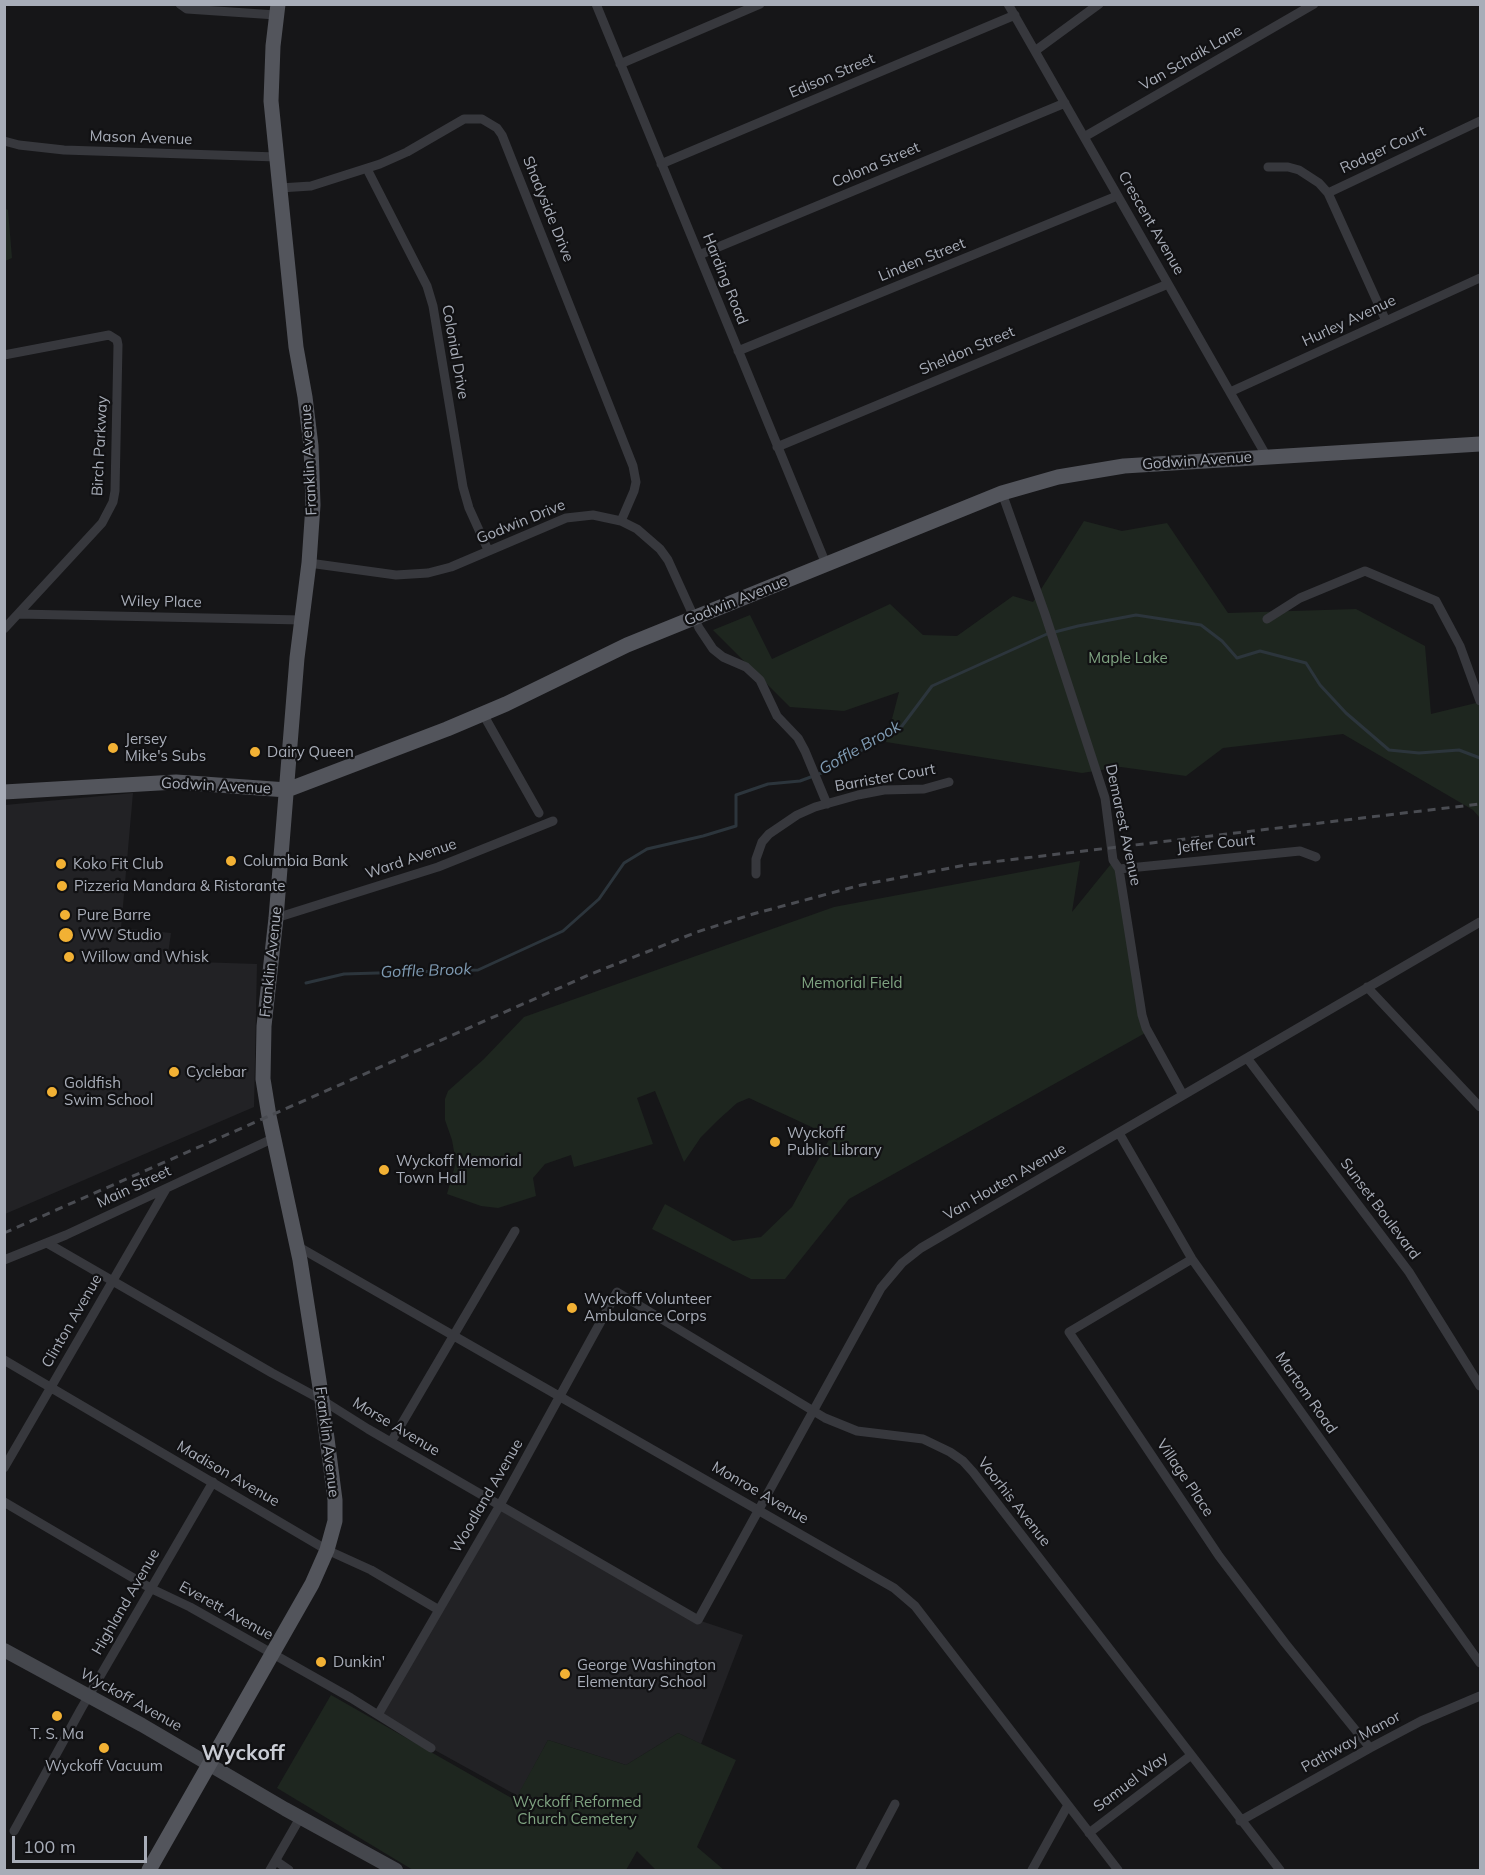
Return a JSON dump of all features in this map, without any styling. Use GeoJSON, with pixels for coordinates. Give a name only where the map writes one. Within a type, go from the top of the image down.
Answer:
{"type":"FeatureCollection","features":[{"type":"Feature","properties":{"kind":"main road","name":"Franklin Avenue"},"geometry":{"type":"LineString","coordinates":[[149,1870],[211,1765],[312,1584],[334,1529],[336,1512],[322,1400],[297,1246],[265,1095],[262,1062],[296,667],[309,563],[313,505],[311,446],[296,347],[273,118],[271,73],[277,10]]}},
{"type":"Feature","properties":{"kind":"main road","name":"Godwin Avenue"},"geometry":{"type":"LineString","coordinates":[[4,792],[176,782],[287,790],[483,714],[627,645],[826,564],[1002,493],[1058,477],[1095,470],[1480,444]]}},
{"type":"Feature","properties":{"kind":"main road","name":"Wyckoff Avenue"},"geometry":{"type":"LineString","coordinates":[[4,1650],[396,1870]]}},
{"type":"Feature","properties":{"kind":"street"},"geometry":{"type":"LineString","coordinates":[[180,4],[187,9],[277,10]]}},
{"type":"Feature","properties":{"kind":"street","name":"Harding Road"},"geometry":{"type":"LineString","coordinates":[[596,4],[826,564]]}},
{"type":"Feature","properties":{"kind":"street"},"geometry":{"type":"LineString","coordinates":[[620,64],[760,4]]}},
{"type":"Feature","properties":{"kind":"street","name":"Crescent Avenue"},"geometry":{"type":"LineString","coordinates":[[1008,4],[1267,457]]}},
{"type":"Feature","properties":{"kind":"street"},"geometry":{"type":"LineString","coordinates":[[1035,51],[1099,4]]}},
{"type":"Feature","properties":{"kind":"street","name":"Van Schaik Lane"},"geometry":{"type":"LineString","coordinates":[[1084,137],[1314,4]]}},
{"type":"Feature","properties":{"kind":"street","name":"Edison Street"},"geometry":{"type":"LineString","coordinates":[[661,164],[1014,15]]}},
{"type":"Feature","properties":{"kind":"street","name":"Colona Street"},"geometry":{"type":"LineString","coordinates":[[699,255],[1065,103]]}},
{"type":"Feature","properties":{"kind":"street","name":"Shadyside Drive"},"geometry":{"type":"LineString","coordinates":[[280,188],[311,186],[367,169],[407,152],[464,119],[482,119],[497,128],[502,135],[633,466],[636,482],[621,521]]}},
{"type":"Feature","properties":{"kind":"street","name":"Rodger Court"},"geometry":{"type":"LineString","coordinates":[[1328,193],[1480,121]]}},
{"type":"Feature","properties":{"kind":"street","name":"Mason Avenue"},"geometry":{"type":"LineString","coordinates":[[4,141],[64,150],[277,157]]}},
{"type":"Feature","properties":{"kind":"street"},"geometry":{"type":"LineString","coordinates":[[1268,167],[1288,167],[1299,170],[1319,183],[1328,193],[1386,321]]}},
{"type":"Feature","properties":{"kind":"street","name":"Colonial Drive"},"geometry":{"type":"LineString","coordinates":[[367,169],[427,286],[433,306],[463,488],[469,508],[488,550]]}},
{"type":"Feature","properties":{"kind":"street","name":"Linden Street"},"geometry":{"type":"LineString","coordinates":[[738,351],[1118,196]]}},
{"type":"Feature","properties":{"kind":"street","name":"Hurley Avenue"},"geometry":{"type":"LineString","coordinates":[[1230,392],[1480,278]]}},
{"type":"Feature","properties":{"kind":"street","name":"Sheldon Street"},"geometry":{"type":"LineString","coordinates":[[777,447],[1168,284]]}},
{"type":"Feature","properties":{"kind":"street","name":"Birch Parkway"},"geometry":{"type":"LineString","coordinates":[[4,355],[109,335],[117,340],[118,345],[113,502],[102,523],[4,629]]}},
{"type":"Feature","properties":{"kind":"street","name":"Demarest Avenue"},"geometry":{"type":"LineString","coordinates":[[1002,493],[1105,798],[1113,860],[1119,870],[1142,1016],[1146,1028],[1183,1095]]}},
{"type":"Feature","properties":{"kind":"street","name":"Godwin Drive"},"geometry":{"type":"LineString","coordinates":[[309,563],[396,575],[428,573],[451,567],[566,518],[593,515],[621,521],[637,529],[660,549],[668,560],[705,639],[713,650],[733,663],[746,667],[760,680],[777,716],[798,738],[806,751],[827,804]]}},
{"type":"Feature","properties":{"kind":"street"},"geometry":{"type":"LineString","coordinates":[[1267,620],[1300,598],[1365,571],[1437,601],[1460,645],[1480,701]]}},
{"type":"Feature","properties":{"kind":"street","name":"Wiley Place"},"geometry":{"type":"LineString","coordinates":[[18,614],[302,620]]}},
{"type":"Feature","properties":{"kind":"street"},"geometry":{"type":"LineString","coordinates":[[483,714],[539,813]]}},
{"type":"Feature","properties":{"kind":"street","name":"Barrister Court"},"geometry":{"type":"LineString","coordinates":[[756,874],[759,850],[769,834],[797,815],[858,795],[884,790],[924,789],[949,782]]}},
{"type":"Feature","properties":{"kind":"street","name":"Ward Avenue"},"geometry":{"type":"LineString","coordinates":[[276,918],[438,867],[554,821]]}},
{"type":"Feature","properties":{"kind":"street","name":"Jeffer Court"},"geometry":{"type":"LineString","coordinates":[[1119,870],[1300,851],[1316,857]]}},
{"type":"Feature","properties":{"kind":"street","name":"Van Houten Avenue"},"geometry":{"type":"LineString","coordinates":[[698,1620],[881,1288],[902,1263],[921,1248],[1480,922]]}},
{"type":"Feature","properties":{"kind":"street"},"geometry":{"type":"LineString","coordinates":[[1367,987],[1480,1107]]}},
{"type":"Feature","properties":{"kind":"street","name":"Sunset Boulevard"},"geometry":{"type":"LineString","coordinates":[[1247,1058],[1409,1272],[1480,1386]]}},
{"type":"Feature","properties":{"kind":"street","name":"Martom Road"},"geometry":{"type":"LineString","coordinates":[[1119,1133],[1192,1259],[1480,1663]]}},
{"type":"Feature","properties":{"kind":"street","name":"Main Street"},"geometry":{"type":"LineString","coordinates":[[4,1260],[47,1243],[274,1138]]}},
{"type":"Feature","properties":{"kind":"street","name":"Clinton Avenue"},"geometry":{"type":"LineString","coordinates":[[4,1467],[166,1189]]}},
{"type":"Feature","properties":{"kind":"street"},"geometry":{"type":"LineString","coordinates":[[391,1442],[515,1232]]}},
{"type":"Feature","properties":{"kind":"street","name":"Morse Avenue"},"geometry":{"type":"LineString","coordinates":[[47,1243],[322,1400],[698,1620]]}},
{"type":"Feature","properties":{"kind":"street","name":"Monroe Avenue"},"geometry":{"type":"LineString","coordinates":[[297,1246],[888,1584],[915,1606],[1118,1870]]}},
{"type":"Feature","properties":{"kind":"street","name":"Village Place"},"geometry":{"type":"LineString","coordinates":[[1192,1259],[1069,1332],[1219,1556],[1285,1643],[1370,1748]]}},
{"type":"Feature","properties":{"kind":"street","name":"Voorhis Avenue"},"geometry":{"type":"LineString","coordinates":[[617,1292],[834,1422],[857,1431],[923,1439],[944,1448],[963,1461],[981,1481],[1240,1821],[1280,1870]]}},
{"type":"Feature","properties":{"kind":"street","name":"Woodland Avenue"},"geometry":{"type":"LineString","coordinates":[[379,1713],[500,1505],[617,1292]]}},
{"type":"Feature","properties":{"kind":"street","name":"Madison Avenue"},"geometry":{"type":"LineString","coordinates":[[4,1360],[327,1550],[371,1570],[439,1610]]}},
{"type":"Feature","properties":{"kind":"street","name":"Highland Avenue"},"geometry":{"type":"LineString","coordinates":[[14,1831],[88,1696],[213,1482]]}},
{"type":"Feature","properties":{"kind":"street","name":"Everett Avenue"},"geometry":{"type":"LineString","coordinates":[[4,1502],[152,1589],[190,1607],[379,1713],[431,1748]]}},
{"type":"Feature","properties":{"kind":"street","name":"Pathway Manor"},"geometry":{"type":"LineString","coordinates":[[1240,1821],[1421,1721],[1480,1696]]}},
{"type":"Feature","properties":{"kind":"street","name":"Samuel Way"},"geometry":{"type":"LineString","coordinates":[[1089,1833],[1191,1756]]}},
{"type":"Feature","properties":{"kind":"street"},"geometry":{"type":"LineString","coordinates":[[860,1870],[895,1804]]}},
{"type":"Feature","properties":{"kind":"street"},"geometry":{"type":"LineString","coordinates":[[1032,1870],[1068,1805]]}},
{"type":"Feature","properties":{"kind":"street"},"geometry":{"type":"LineString","coordinates":[[270,1870],[300,1818]]}},
{"type":"Feature","properties":{"kind":"street"},"geometry":{"type":"LineString","coordinates":[[276,1861],[289,1870]]}},
{"type":"Feature","properties":{"kind":"shaded area"},"geometry":{"type":"Polygon","coordinates":[[[133,793],[121,928],[171,933],[167,961],[257,964],[254,1107],[5,1214],[5,805],[133,793]]]}},
{"type":"Feature","properties":{"kind":"shaded area","name":"George Washington Elementary School"},"geometry":{"type":"Polygon","coordinates":[[[500,1505],[698,1620],[743,1635],[701,1744],[678,1733],[626,1765],[548,1740],[518,1796],[431,1748],[379,1713],[500,1505]]]}},
{"type":"Feature","properties":{"kind":"green space"},"geometry":{"type":"Polygon","coordinates":[[[4,208],[8,210],[12,258],[5,261],[4,208]]]}},
{"type":"Feature","properties":{"kind":"green space","name":"Maple Lake"},"geometry":{"type":"Polygon","coordinates":[[[1084,521],[1122,531],[1167,523],[1228,613],[1356,609],[1425,646],[1431,714],[1480,702],[1480,818],[1473,810],[1343,734],[1223,748],[1186,776],[1121,767],[1082,773],[886,742],[899,692],[844,711],[790,707],[713,630],[750,615],[772,659],[890,604],[923,635],[957,636],[1013,596],[1033,602],[1084,521]]]}},
{"type":"Feature","properties":{"kind":"green space","name":"Memorial Field"},"geometry":{"type":"Polygon","coordinates":[[[1115,859],[1147,1032],[849,1199],[785,1279],[751,1279],[652,1229],[665,1204],[733,1241],[761,1237],[792,1207],[831,1136],[749,1098],[737,1103],[717,1121],[701,1137],[684,1162],[655,1091],[637,1098],[653,1144],[574,1167],[571,1155],[545,1164],[533,1178],[536,1196],[498,1208],[481,1206],[447,1194],[456,1162],[445,1120],[445,1099],[448,1091],[484,1059],[524,1017],[834,907],[1080,861],[1072,912],[1115,859]]]}},
{"type":"Feature","properties":{"kind":"green space","name":"Wyckoff Reformed Church Cemetery"},"geometry":{"type":"Polygon","coordinates":[[[331,1695],[515,1800],[548,1740],[626,1765],[678,1733],[736,1760],[697,1847],[724,1870],[656,1870],[637,1851],[626,1870],[413,1870],[277,1788],[331,1695]]]}},
{"type":"Feature","properties":{"kind":"waterway","name":"Goffle Brook"},"geometry":{"type":"LineString","coordinates":[[306,983],[344,974],[478,970],[563,931],[599,899],[624,863],[647,849],[736,826],[736,795],[768,784],[800,781],[827,771],[902,726],[932,686],[1047,634],[1078,626],[1136,615],[1201,625],[1222,641],[1237,658],[1260,651],[1306,663],[1320,685],[1346,713],[1389,750],[1419,753],[1459,750],[1480,758]]}},
{"type":"Feature","properties":{"kind":"railway"},"geometry":{"type":"LineString","coordinates":[[4,1233],[591,974],[697,932],[753,914],[861,885],[966,865],[1480,804]]}},
{"type":"Feature","properties":{"kind":"place","name":"Jersey Mike's Subs"},"geometry":{"type":"Point","coordinates":[113,748]}},
{"type":"Feature","properties":{"kind":"place","name":"Dairy Queen"},"geometry":{"type":"Point","coordinates":[255,752]}},
{"type":"Feature","properties":{"kind":"place","name":"Columbia Bank"},"geometry":{"type":"Point","coordinates":[231,861]}},
{"type":"Feature","properties":{"kind":"place","name":"Koko Fit Club"},"geometry":{"type":"Point","coordinates":[61,864]}},
{"type":"Feature","properties":{"kind":"place","name":"Pizzeria Mandara & Ristorante"},"geometry":{"type":"Point","coordinates":[62,886]}},
{"type":"Feature","properties":{"kind":"place","name":"Pure Barre"},"geometry":{"type":"Point","coordinates":[65,915]}},
{"type":"Feature","properties":{"kind":"place","name":"WW Studio"},"geometry":{"type":"Point","coordinates":[66,935]}},
{"type":"Feature","properties":{"kind":"place","name":"Willow and Whisk"},"geometry":{"type":"Point","coordinates":[69,957]}},
{"type":"Feature","properties":{"kind":"place","name":"Cyclebar"},"geometry":{"type":"Point","coordinates":[174,1072]}},
{"type":"Feature","properties":{"kind":"place","name":"Goldfish Swim School"},"geometry":{"type":"Point","coordinates":[52,1092]}},
{"type":"Feature","properties":{"kind":"place","name":"Wyckoff Public Library"},"geometry":{"type":"Point","coordinates":[775,1142]}},
{"type":"Feature","properties":{"kind":"place","name":"Wyckoff Memorial Town Hall"},"geometry":{"type":"Point","coordinates":[384,1170]}},
{"type":"Feature","properties":{"kind":"place","name":"Wyckoff Volunteer Ambulance Corps"},"geometry":{"type":"Point","coordinates":[572,1308]}},
{"type":"Feature","properties":{"kind":"place","name":"Dunkin'"},"geometry":{"type":"Point","coordinates":[321,1662]}},
{"type":"Feature","properties":{"kind":"place","name":"George Washington Elementary School"},"geometry":{"type":"Point","coordinates":[565,1674]}},
{"type":"Feature","properties":{"kind":"place","name":"T. S. Ma"},"geometry":{"type":"Point","coordinates":[57,1716]}},
{"type":"Feature","properties":{"kind":"place","name":"Wyckoff Vacuum"},"geometry":{"type":"Point","coordinates":[104,1748]}},
{"type":"Feature","properties":{"kind":"district","name":"Wyckoff"},"geometry":{"type":"Point","coordinates":[243,1754]}}]}
